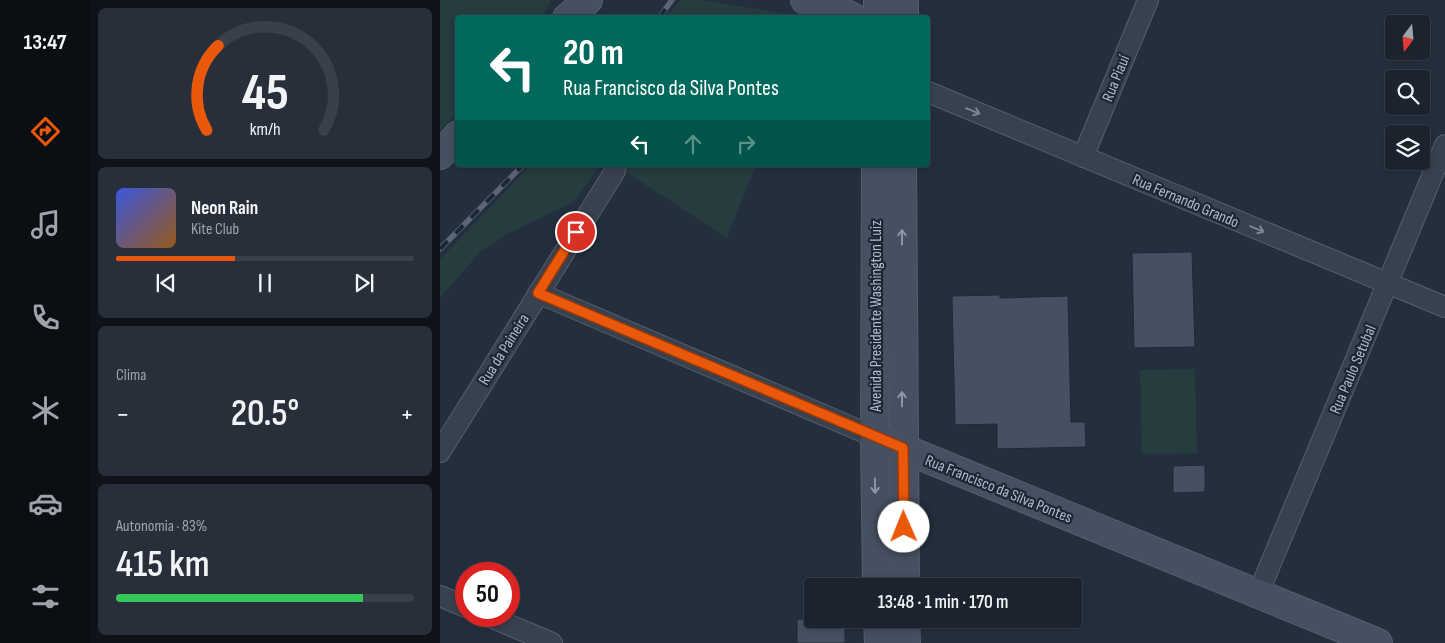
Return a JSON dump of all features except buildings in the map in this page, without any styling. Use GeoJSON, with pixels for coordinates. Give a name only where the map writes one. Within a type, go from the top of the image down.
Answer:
{"type":"FeatureCollection","features":[{"type":"Feature","properties":{"kind":"main road"},"geometry":{"type":"LineString","coordinates":[[558,15],[560,0]]}},
{"type":"Feature","properties":{"kind":"main road"},"geometry":{"type":"LineString","coordinates":[[570,15],[588,0]]}},
{"type":"Feature","properties":{"kind":"main road"},"geometry":{"type":"LineString","coordinates":[[805,0],[830,6],[848,15]]}},
{"type":"Feature","properties":{"kind":"main road"},"geometry":{"type":"LineString","coordinates":[[878,0],[878,15]]}},
{"type":"Feature","properties":{"kind":"main road"},"geometry":{"type":"LineString","coordinates":[[904,0],[904,15]]}},
{"type":"Feature","properties":{"kind":"main road"},"geometry":{"type":"LineString","coordinates":[[440,155],[455,138]]}},
{"type":"Feature","properties":{"kind":"main road","name":"Avenida Presidente Washington Luiz"},"geometry":{"type":"LineString","coordinates":[[876,167],[874,437],[878,578]]}},
{"type":"Feature","properties":{"kind":"main road","name":"Avenida Presidente Washington Luiz"},"geometry":{"type":"LineString","coordinates":[[902,167],[905,578]]}},
{"type":"Feature","properties":{"kind":"main road","name":"Rua Francisco da Silva Pontes"},"geometry":{"type":"LineString","coordinates":[[874,437],[1378,643]]}},
{"type":"Feature","properties":{"kind":"main road"},"geometry":{"type":"LineString","coordinates":[[878,628],[879,643]]}},
{"type":"Feature","properties":{"kind":"main road"},"geometry":{"type":"LineString","coordinates":[[905,628],[906,643]]}},
{"type":"Feature","properties":{"kind":"street","name":"Rua Piauí"},"geometry":{"type":"LineString","coordinates":[[1083,157],[1148,0]]}},
{"type":"Feature","properties":{"kind":"street","name":"Rua Fernando Grando"},"geometry":{"type":"LineString","coordinates":[[930,93],[1445,307]]}},
{"type":"Feature","properties":{"kind":"street","name":"Rua Paulo Setubal"},"geometry":{"type":"LineString","coordinates":[[1258,594],[1445,144]]}},
{"type":"Feature","properties":{"kind":"street","name":"Rua da Paineira"},"geometry":{"type":"LineString","coordinates":[[440,452],[615,171]]}},
{"type":"Feature","properties":{"kind":"street","name":"Rua Francisco da Silva Pontes"},"geometry":{"type":"LineString","coordinates":[[538,293],[874,437]]}},
{"type":"Feature","properties":{"kind":"street"},"geometry":{"type":"LineString","coordinates":[[440,596],[455,602]]}},
{"type":"Feature","properties":{"kind":"street"},"geometry":{"type":"LineString","coordinates":[[514,627],[552,643]]}},
{"type":"Feature","properties":{"kind":"green space"},"geometry":{"type":"Polygon","coordinates":[[[440,0],[551,0],[543,15],[455,15],[455,114],[440,131],[440,0]]]}},
{"type":"Feature","properties":{"kind":"green space"},"geometry":{"type":"Polygon","coordinates":[[[681,0],[701,0],[795,15],[668,15],[681,0]]]}},
{"type":"Feature","properties":{"kind":"green space"},"geometry":{"type":"Polygon","coordinates":[[[529,167],[599,167],[574,202],[505,235],[481,251],[440,298],[440,259],[529,167]]]}},
{"type":"Feature","properties":{"kind":"green space"},"geometry":{"type":"Polygon","coordinates":[[[618,167],[755,167],[727,238],[618,167]]]}},
{"type":"Feature","properties":{"kind":"green space"},"geometry":{"type":"Polygon","coordinates":[[[1195,369],[1197,453],[1142,454],[1140,370],[1195,369]]]}},
{"type":"Feature","properties":{"kind":"railway"},"geometry":{"type":"LineString","coordinates":[[661,15],[672,0]]}},
{"type":"Feature","properties":{"kind":"railway"},"geometry":{"type":"LineString","coordinates":[[440,249],[521,167]]}},
{"type":"Feature","properties":{"kind":"route"},"geometry":{"type":"LineString","coordinates":[[576,232],[538,293],[903,448],[904,527]]}}]}
